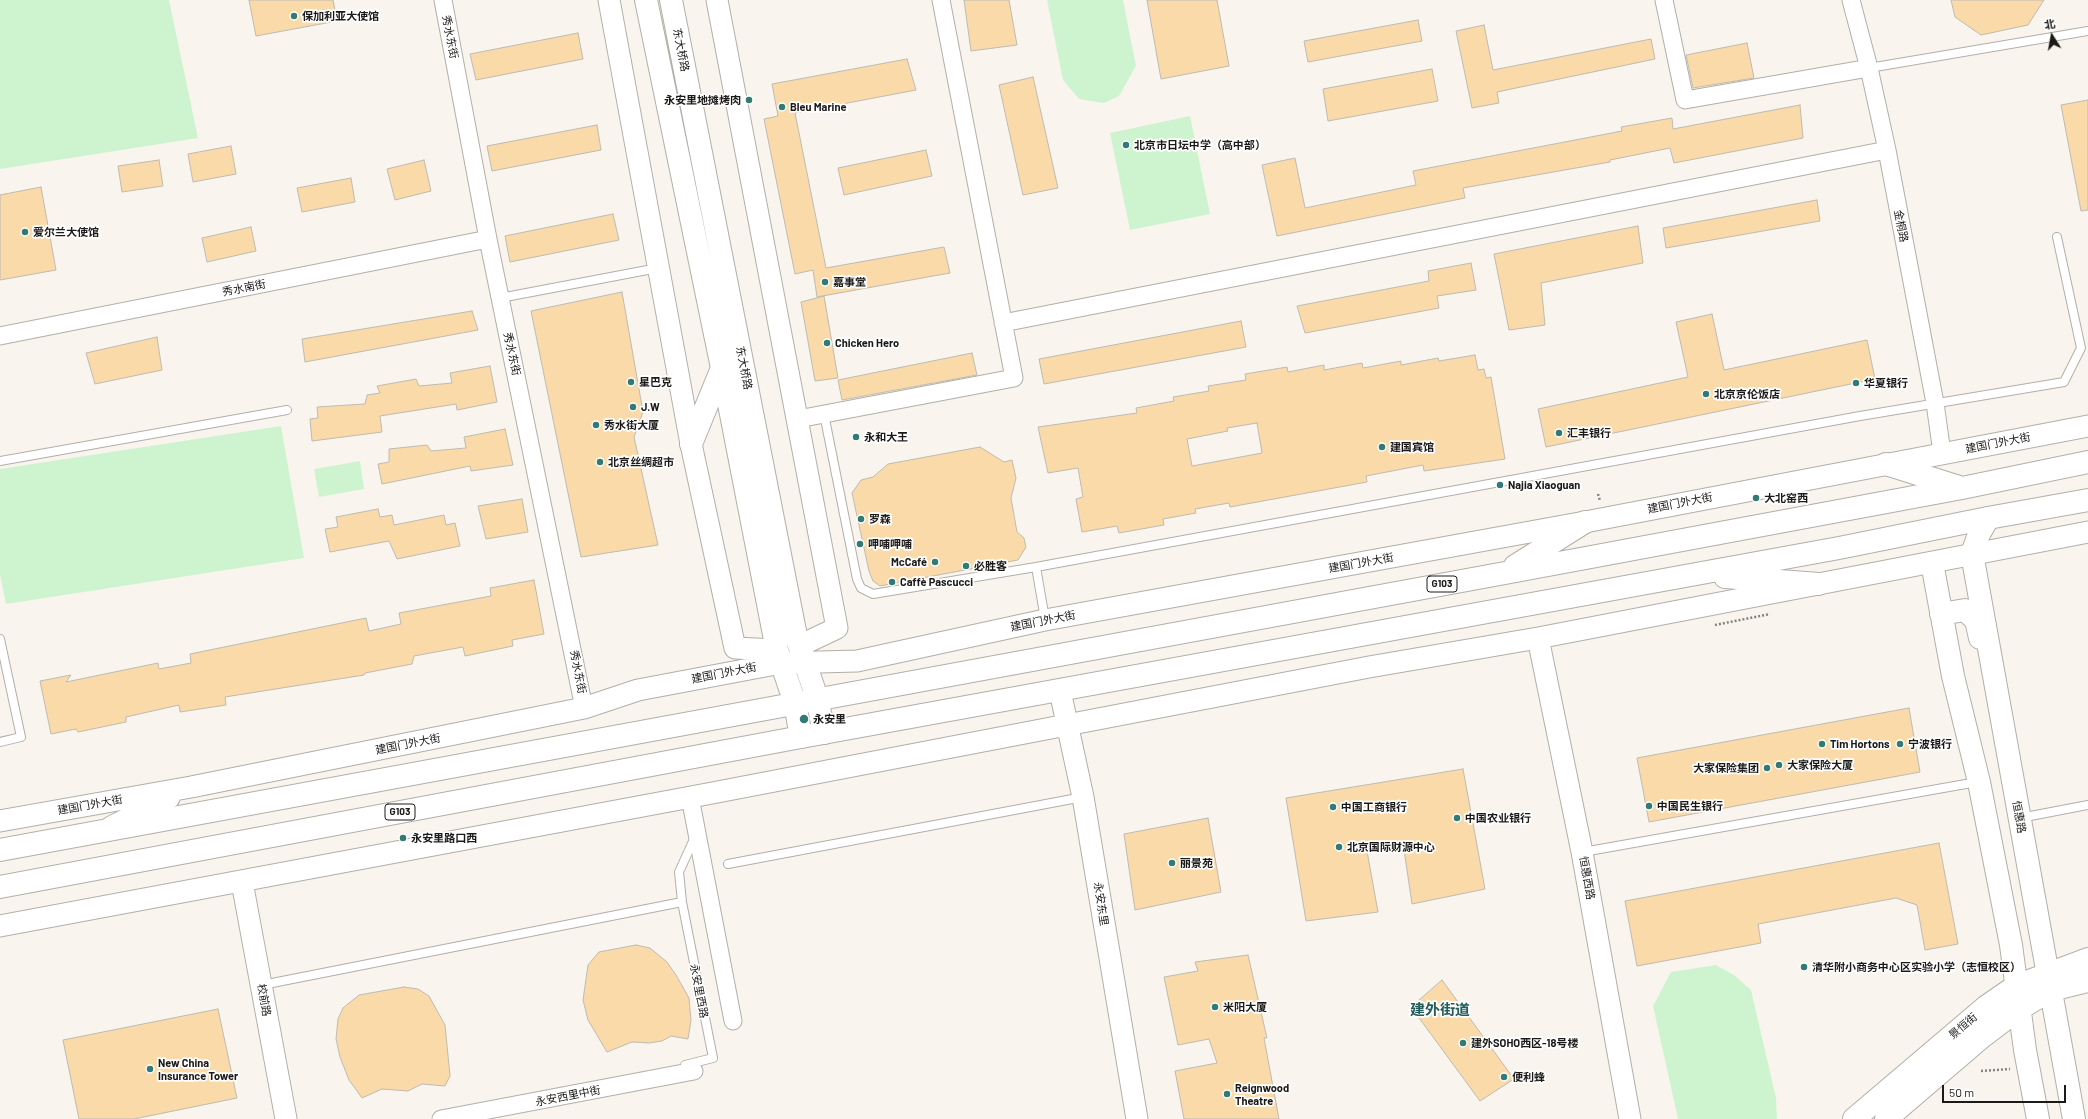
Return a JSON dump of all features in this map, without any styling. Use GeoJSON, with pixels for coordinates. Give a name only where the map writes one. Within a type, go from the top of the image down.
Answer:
{"type":"FeatureCollection","features":[{"type":"Feature","properties":{"kind":"main road","name":"东大桥路"},"geometry":{"type":"LineString","coordinates":[[646,0],[722,368],[779,656],[795,702],[801,737]]}},
{"type":"Feature","properties":{"kind":"main road","name":"东大桥路"},"geometry":{"type":"LineString","coordinates":[[671,0],[802,654],[817,698],[824,733]]}},
{"type":"Feature","properties":{"kind":"main road"},"geometry":{"type":"LineString","coordinates":[[692,444],[722,368]]}},
{"type":"Feature","properties":{"kind":"main road","name":"G103"},"geometry":{"type":"LineString","coordinates":[[0,850],[795,702],[1505,573],[1962,488],[2088,462]]}},
{"type":"Feature","properties":{"kind":"main road"},"geometry":{"type":"LineString","coordinates":[[1886,464],[1962,488]]}},
{"type":"Feature","properties":{"kind":"main road"},"geometry":{"type":"LineString","coordinates":[[801,737],[1694,575],[2088,500]]}},
{"type":"Feature","properties":{"kind":"main road","name":"恒惠路"},"geometry":{"type":"LineString","coordinates":[[1988,518],[1979,534],[1972,554],[2074,1119]]}},
{"type":"Feature","properties":{"kind":"main road"},"geometry":{"type":"LineString","coordinates":[[1505,573],[1585,522]]}},
{"type":"Feature","properties":{"kind":"main road"},"geometry":{"type":"LineString","coordinates":[[1932,563],[1953,676],[1979,782],[2011,945],[2025,1050],[2038,1119]]}},
{"type":"Feature","properties":{"kind":"main road"},"geometry":{"type":"LineString","coordinates":[[1694,575],[1819,584]]}},
{"type":"Feature","properties":{"kind":"main road"},"geometry":{"type":"LineString","coordinates":[[1941,614],[1965,610],[1976,620],[1988,681],[2009,760]]}},
{"type":"Feature","properties":{"kind":"main road","name":"G103"},"geometry":{"type":"LineString","coordinates":[[0,887],[801,737]]}},
{"type":"Feature","properties":{"kind":"main road","name":"景恒街"},"geometry":{"type":"LineString","coordinates":[[1886,1119],[1982,1037],[2019,1009],[2050,981],[2088,960]]}},
{"type":"Feature","properties":{"kind":"main road","name":"景恒街"},"geometry":{"type":"LineString","coordinates":[[1854,1119],[1988,1006],[2016,986],[2050,981],[2088,981]]}},
{"type":"Feature","properties":{"kind":"street","name":"秀水东街"},"geometry":{"type":"LineString","coordinates":[[443,0],[488,240],[584,708]]}},
{"type":"Feature","properties":{"kind":"street"},"geometry":{"type":"LineString","coordinates":[[608,0],[692,444],[734,648],[779,656]]}},
{"type":"Feature","properties":{"kind":"street"},"geometry":{"type":"LineString","coordinates":[[717,0],[837,628],[802,654]]}},
{"type":"Feature","properties":{"kind":"street"},"geometry":{"type":"LineString","coordinates":[[798,419],[1014,378],[941,0]]}},
{"type":"Feature","properties":{"kind":"street"},"geometry":{"type":"LineString","coordinates":[[1664,0],[1685,100],[1869,68]]}},
{"type":"Feature","properties":{"kind":"street","name":"金桐路"},"geometry":{"type":"LineString","coordinates":[[1851,0],[1869,68],[1887,150],[1935,403],[1942,453]]}},
{"type":"Feature","properties":{"kind":"street"},"geometry":{"type":"LineString","coordinates":[[1003,323],[1887,150]]}},
{"type":"Feature","properties":{"kind":"street","name":"秀水南街"},"geometry":{"type":"LineString","coordinates":[[0,336],[488,240]]}},
{"type":"Feature","properties":{"kind":"street","name":"建国门外大街"},"geometry":{"type":"LineString","coordinates":[[0,821],[191,787],[584,708],[638,690],[779,656],[802,654],[857,661],[1045,620],[1585,522],[2088,426]]}},
{"type":"Feature","properties":{"kind":"street"},"geometry":{"type":"LineString","coordinates":[[0,926],[242,882],[1369,667],[1538,638],[2088,532]]}},
{"type":"Feature","properties":{"kind":"street","name":"恒惠西路"},"geometry":{"type":"LineString","coordinates":[[1538,638],[1582,852],[1630,1119]]}},
{"type":"Feature","properties":{"kind":"street","name":"永安东里"},"geometry":{"type":"LineString","coordinates":[[1060,691],[1083,797],[1136,1119]]}},
{"type":"Feature","properties":{"kind":"street"},"geometry":{"type":"LineString","coordinates":[[103,830],[191,787]]}},
{"type":"Feature","properties":{"kind":"street"},"geometry":{"type":"LineString","coordinates":[[690,797],[733,1021]]}},
{"type":"Feature","properties":{"kind":"street","name":"校前路"},"geometry":{"type":"LineString","coordinates":[[242,882],[286,1119]]}},
{"type":"Feature","properties":{"kind":"street","name":"永安西里中街"},"geometry":{"type":"LineString","coordinates":[[441,1119],[694,1072]]}},
{"type":"Feature","properties":{"kind":"lane"},"geometry":{"type":"LineString","coordinates":[[1869,68],[2088,31]]}},
{"type":"Feature","properties":{"kind":"lane"},"geometry":{"type":"LineString","coordinates":[[824,414],[857,579],[861,588],[873,594],[1036,567],[1935,403],[2064,382],[2081,348],[2057,237]]}},
{"type":"Feature","properties":{"kind":"lane"},"geometry":{"type":"LineString","coordinates":[[500,298],[659,268]]}},
{"type":"Feature","properties":{"kind":"lane"},"geometry":{"type":"LineString","coordinates":[[0,461],[287,410]]}},
{"type":"Feature","properties":{"kind":"lane"},"geometry":{"type":"LineString","coordinates":[[1036,567],[1045,620]]}},
{"type":"Feature","properties":{"kind":"lane"},"geometry":{"type":"LineString","coordinates":[[0,639],[21,737],[0,742]]}},
{"type":"Feature","properties":{"kind":"lane"},"geometry":{"type":"LineString","coordinates":[[1582,852],[1979,782]]}},
{"type":"Feature","properties":{"kind":"lane"},"geometry":{"type":"LineString","coordinates":[[728,864],[1083,797]]}},
{"type":"Feature","properties":{"kind":"lane"},"geometry":{"type":"LineString","coordinates":[[2019,818],[2088,805]]}},
{"type":"Feature","properties":{"kind":"lane","name":"永安里西路"},"geometry":{"type":"LineString","coordinates":[[622,1085],[648,1075],[713,1058],[682,902],[679,872],[697,833]]}},
{"type":"Feature","properties":{"kind":"lane"},"geometry":{"type":"LineString","coordinates":[[261,985],[682,902]]}},
{"type":"Feature","properties":{"kind":"path"},"geometry":{"type":"LineString","coordinates":[[1715,625],[1770,614]]}},
{"type":"Feature","properties":{"kind":"path"},"geometry":{"type":"LineString","coordinates":[[1981,1071],[2010,1068],[2013,1073]]}},
{"type":"Feature","properties":{"kind":"green space"},"geometry":{"type":"Polygon","coordinates":[[[0,0],[169,0],[198,138],[0,169],[0,0]]]}},
{"type":"Feature","properties":{"kind":"green space"},"geometry":{"type":"Polygon","coordinates":[[[1047,0],[1123,0],[1136,66],[1119,96],[1104,103],[1079,99],[1063,80],[1047,0]]]}},
{"type":"Feature","properties":{"kind":"green space"},"geometry":{"type":"Polygon","coordinates":[[[1190,116],[1210,214],[1130,230],[1110,133],[1190,116]]]}},
{"type":"Feature","properties":{"kind":"green space"},"geometry":{"type":"Polygon","coordinates":[[[281,426],[304,558],[6,604],[0,575],[0,469],[281,426]]]}},
{"type":"Feature","properties":{"kind":"green space"},"geometry":{"type":"Polygon","coordinates":[[[360,461],[364,489],[319,497],[314,469],[360,461]]]}},
{"type":"Feature","properties":{"kind":"green space"},"geometry":{"type":"Polygon","coordinates":[[[1716,965],[1734,975],[1751,990],[1776,1098],[1777,1119],[1678,1119],[1653,1006],[1671,972],[1716,965]]]}},
{"type":"Feature","properties":{"kind":"building","name":"保加利亚大使馆"},"geometry":{"type":"Polygon","coordinates":[[[249,0],[333,0],[337,21],[256,36],[249,0]]]}},
{"type":"Feature","properties":{"kind":"building"},"geometry":{"type":"Polygon","coordinates":[[[964,0],[1009,0],[1017,45],[971,51],[964,0]]]}},
{"type":"Feature","properties":{"kind":"building"},"geometry":{"type":"Polygon","coordinates":[[[1147,0],[1217,0],[1229,66],[1161,79],[1147,0]]]}},
{"type":"Feature","properties":{"kind":"building"},"geometry":{"type":"Polygon","coordinates":[[[1951,0],[2044,0],[2028,25],[1981,35],[1955,17],[1951,0]]]}},
{"type":"Feature","properties":{"kind":"building"},"geometry":{"type":"Polygon","coordinates":[[[1418,20],[1422,41],[1308,62],[1304,41],[1418,20]]]}},
{"type":"Feature","properties":{"kind":"building"},"geometry":{"type":"Polygon","coordinates":[[[1484,25],[1493,70],[1651,39],[1655,59],[1497,92],[1499,103],[1472,108],[1456,31],[1484,25]]]}},
{"type":"Feature","properties":{"kind":"building"},"geometry":{"type":"Polygon","coordinates":[[[578,33],[583,59],[476,80],[470,54],[578,33]]]}},
{"type":"Feature","properties":{"kind":"building"},"geometry":{"type":"Polygon","coordinates":[[[1747,43],[1754,78],[1693,88],[1686,55],[1747,43]]]}},
{"type":"Feature","properties":{"kind":"building"},"geometry":{"type":"Polygon","coordinates":[[[907,59],[916,90],[795,113],[826,268],[944,247],[950,273],[817,297],[813,270],[795,274],[764,119],[778,116],[772,84],[907,59]]]}},
{"type":"Feature","properties":{"kind":"building"},"geometry":{"type":"Polygon","coordinates":[[[1432,69],[1438,101],[1328,121],[1323,89],[1432,69]]]}},
{"type":"Feature","properties":{"kind":"building"},"geometry":{"type":"Polygon","coordinates":[[[1033,77],[1058,188],[1023,195],[999,85],[1033,77]]]}},
{"type":"Feature","properties":{"kind":"building"},"geometry":{"type":"Polygon","coordinates":[[[2088,100],[2088,210],[2081,211],[2061,105],[2088,100]]]}},
{"type":"Feature","properties":{"kind":"building"},"geometry":{"type":"Polygon","coordinates":[[[1800,105],[1803,138],[1674,163],[1670,148],[1610,160],[1610,162],[1463,188],[1465,198],[1277,236],[1262,165],[1295,158],[1305,208],[1416,185],[1413,171],[1622,131],[1621,127],[1672,118],[1673,129],[1800,105]]]}},
{"type":"Feature","properties":{"kind":"building"},"geometry":{"type":"Polygon","coordinates":[[[597,125],[601,150],[492,171],[487,146],[597,125]]]}},
{"type":"Feature","properties":{"kind":"building"},"geometry":{"type":"Polygon","coordinates":[[[231,146],[236,174],[193,182],[188,154],[231,146]]]}},
{"type":"Feature","properties":{"kind":"building"},"geometry":{"type":"Polygon","coordinates":[[[926,150],[932,176],[844,195],[838,168],[926,150]]]}},
{"type":"Feature","properties":{"kind":"building"},"geometry":{"type":"Polygon","coordinates":[[[159,160],[163,186],[122,192],[118,166],[159,160]]]}},
{"type":"Feature","properties":{"kind":"building"},"geometry":{"type":"Polygon","coordinates":[[[424,160],[431,191],[395,200],[387,169],[424,160]]]}},
{"type":"Feature","properties":{"kind":"building"},"geometry":{"type":"Polygon","coordinates":[[[351,178],[355,202],[302,212],[297,188],[351,178]]]}},
{"type":"Feature","properties":{"kind":"building","name":"爱尔兰大使馆"},"geometry":{"type":"Polygon","coordinates":[[[41,187],[56,270],[0,280],[0,195],[41,187]]]}},
{"type":"Feature","properties":{"kind":"building"},"geometry":{"type":"Polygon","coordinates":[[[1817,200],[1820,221],[1666,248],[1663,228],[1817,200]]]}},
{"type":"Feature","properties":{"kind":"building"},"geometry":{"type":"Polygon","coordinates":[[[613,214],[619,240],[510,262],[505,236],[613,214]]]}},
{"type":"Feature","properties":{"kind":"building"},"geometry":{"type":"Polygon","coordinates":[[[1638,226],[1643,263],[1541,283],[1545,325],[1509,330],[1494,254],[1638,226]]]}},
{"type":"Feature","properties":{"kind":"building"},"geometry":{"type":"Polygon","coordinates":[[[251,227],[256,251],[207,262],[202,238],[251,227]]]}},
{"type":"Feature","properties":{"kind":"building"},"geometry":{"type":"Polygon","coordinates":[[[1471,263],[1476,290],[1437,296],[1439,308],[1305,333],[1297,306],[1429,281],[1428,271],[1471,263]]]}},
{"type":"Feature","properties":{"kind":"building","name":"秀水街大厦"},"geometry":{"type":"Polygon","coordinates":[[[622,292],[643,412],[634,437],[658,545],[581,557],[531,311],[622,292]]]}},
{"type":"Feature","properties":{"kind":"building"},"geometry":{"type":"Polygon","coordinates":[[[824,296],[838,378],[815,381],[801,302],[824,296]]]}},
{"type":"Feature","properties":{"kind":"building"},"geometry":{"type":"Polygon","coordinates":[[[472,311],[478,330],[305,362],[302,339],[472,311]]]}},
{"type":"Feature","properties":{"kind":"building","name":"北京京伦饭店"},"geometry":{"type":"Polygon","coordinates":[[[1712,314],[1724,370],[1867,340],[1875,379],[1546,447],[1538,409],[1688,377],[1676,322],[1712,314]]]}},
{"type":"Feature","properties":{"kind":"building"},"geometry":{"type":"Polygon","coordinates":[[[1241,321],[1246,347],[1044,384],[1039,359],[1241,321]]]}},
{"type":"Feature","properties":{"kind":"building"},"geometry":{"type":"Polygon","coordinates":[[[157,337],[162,370],[95,384],[86,353],[157,337]]]}},
{"type":"Feature","properties":{"kind":"building"},"geometry":{"type":"Polygon","coordinates":[[[972,353],[977,375],[842,400],[838,380],[972,353]]]}},
{"type":"Feature","properties":{"kind":"building","name":"建国宾馆"},"geometry":{"type":"Polygon","coordinates":[[[1475,355],[1478,370],[1484,369],[1486,378],[1491,377],[1505,459],[1424,471],[1423,465],[1366,476],[1367,482],[1230,507],[1229,503],[1195,509],[1196,513],[1163,519],[1164,525],[1119,533],[1117,526],[1082,532],[1076,499],[1083,497],[1078,468],[1048,473],[1038,427],[1137,413],[1136,408],[1174,401],[1173,397],[1209,391],[1208,386],[1246,380],[1245,374],[1287,367],[1288,372],[1324,365],[1324,370],[1362,363],[1363,368],[1401,361],[1401,365],[1438,358],[1439,361],[1475,355]],[[1257,423],[1227,428],[1228,431],[1187,439],[1192,466],[1262,453],[1257,423]]]}},
{"type":"Feature","properties":{"kind":"building"},"geometry":{"type":"Polygon","coordinates":[[[490,366],[497,402],[457,410],[456,404],[380,416],[382,432],[312,441],[310,419],[318,418],[317,407],[365,404],[367,395],[380,393],[377,386],[416,379],[419,386],[452,383],[450,373],[490,366]]]}},
{"type":"Feature","properties":{"kind":"building"},"geometry":{"type":"Polygon","coordinates":[[[505,429],[513,465],[471,471],[470,466],[382,484],[378,464],[389,462],[389,449],[427,445],[431,451],[466,448],[464,437],[505,429]]]}},
{"type":"Feature","properties":{"kind":"building"},"geometry":{"type":"Polygon","coordinates":[[[980,447],[1004,462],[1012,460],[1016,478],[1011,498],[1017,532],[1024,538],[1026,547],[1018,560],[880,586],[873,581],[869,571],[852,493],[861,480],[873,477],[888,464],[980,447]]]}},
{"type":"Feature","properties":{"kind":"building"},"geometry":{"type":"Polygon","coordinates":[[[522,499],[528,532],[486,539],[478,506],[522,499]]]}},
{"type":"Feature","properties":{"kind":"building"},"geometry":{"type":"Polygon","coordinates":[[[378,509],[380,517],[392,515],[394,525],[444,515],[446,525],[455,523],[460,546],[397,559],[389,541],[330,552],[325,529],[338,527],[336,517],[378,509]]]}},
{"type":"Feature","properties":{"kind":"building"},"geometry":{"type":"Polygon","coordinates":[[[534,580],[544,634],[512,640],[513,646],[465,656],[463,647],[414,656],[412,664],[365,673],[364,675],[225,697],[226,705],[180,712],[179,705],[126,717],[126,722],[78,732],[76,729],[51,734],[40,681],[71,675],[66,682],[158,663],[159,669],[191,663],[190,654],[366,618],[369,631],[401,624],[399,613],[491,596],[490,588],[534,580]]]}},
{"type":"Feature","properties":{"kind":"building","name":"大家保险大厦"},"geometry":{"type":"Polygon","coordinates":[[[1909,708],[1920,772],[1649,822],[1637,758],[1909,708]]]}},
{"type":"Feature","properties":{"kind":"building","name":"北京国际财源中心"},"geometry":{"type":"Polygon","coordinates":[[[1463,769],[1485,889],[1412,904],[1403,843],[1367,851],[1378,912],[1306,921],[1286,798],[1463,769]]]}},
{"type":"Feature","properties":{"kind":"building","name":"丽景苑"},"geometry":{"type":"Polygon","coordinates":[[[1208,818],[1221,892],[1135,910],[1124,834],[1208,818]]]}},
{"type":"Feature","properties":{"kind":"building"},"geometry":{"type":"Polygon","coordinates":[[[1939,843],[1958,944],[1925,950],[1917,905],[1896,898],[1758,924],[1761,943],[1637,966],[1625,901],[1939,843]]]}},
{"type":"Feature","properties":{"kind":"building"},"geometry":{"type":"Polygon","coordinates":[[[636,945],[650,948],[667,962],[689,998],[691,1020],[688,1039],[671,1036],[662,1041],[649,1043],[632,1042],[607,1052],[588,1020],[583,1000],[588,965],[599,952],[636,945]]]}},
{"type":"Feature","properties":{"kind":"building"},"geometry":{"type":"Polygon","coordinates":[[[1248,955],[1267,1038],[1264,1038],[1279,1119],[1184,1119],[1175,1071],[1217,1063],[1209,1039],[1178,1045],[1164,977],[1198,971],[1195,962],[1248,955]]]}},
{"type":"Feature","properties":{"kind":"building","name":"建外SOHO西区-18号楼"},"geometry":{"type":"Polygon","coordinates":[[[1442,980],[1514,1079],[1480,1101],[1411,1007],[1442,980]]]}},
{"type":"Feature","properties":{"kind":"building"},"geometry":{"type":"Polygon","coordinates":[[[404,987],[418,989],[429,996],[445,1025],[450,1076],[445,1086],[422,1084],[408,1091],[382,1089],[362,1098],[349,1080],[340,1057],[336,1039],[338,1019],[343,1008],[359,995],[404,987]]]}},
{"type":"Feature","properties":{"kind":"building","name":"New China Insurance Tower"},"geometry":{"type":"Polygon","coordinates":[[[218,1009],[237,1098],[134,1119],[79,1119],[63,1040],[218,1009]]]}},
{"type":"Feature","properties":{"kind":"place","name":"保加利亚大使馆"},"geometry":{"type":"Point","coordinates":[294,16]}},
{"type":"Feature","properties":{"kind":"place","name":"永安里地摊烤肉"},"geometry":{"type":"Point","coordinates":[749,100]}},
{"type":"Feature","properties":{"kind":"place","name":"Bleu Marine"},"geometry":{"type":"Point","coordinates":[782,107]}},
{"type":"Feature","properties":{"kind":"place","name":"北京市日坛中学（高中部）"},"geometry":{"type":"Point","coordinates":[1126,145]}},
{"type":"Feature","properties":{"kind":"place","name":"爱尔兰大使馆"},"geometry":{"type":"Point","coordinates":[25,232]}},
{"type":"Feature","properties":{"kind":"place","name":"嘉事堂"},"geometry":{"type":"Point","coordinates":[825,282]}},
{"type":"Feature","properties":{"kind":"place","name":"Chicken Hero"},"geometry":{"type":"Point","coordinates":[827,343]}},
{"type":"Feature","properties":{"kind":"place","name":"星巴克"},"geometry":{"type":"Point","coordinates":[631,382]}},
{"type":"Feature","properties":{"kind":"place","name":"华夏银行"},"geometry":{"type":"Point","coordinates":[1856,383]}},
{"type":"Feature","properties":{"kind":"place","name":"北京京伦饭店"},"geometry":{"type":"Point","coordinates":[1706,394]}},
{"type":"Feature","properties":{"kind":"place","name":"J.W"},"geometry":{"type":"Point","coordinates":[633,407]}},
{"type":"Feature","properties":{"kind":"place","name":"秀水街大厦"},"geometry":{"type":"Point","coordinates":[596,425]}},
{"type":"Feature","properties":{"kind":"place","name":"汇丰银行"},"geometry":{"type":"Point","coordinates":[1559,433]}},
{"type":"Feature","properties":{"kind":"place","name":"永和大王"},"geometry":{"type":"Point","coordinates":[856,437]}},
{"type":"Feature","properties":{"kind":"place","name":"建国宾馆"},"geometry":{"type":"Point","coordinates":[1382,447]}},
{"type":"Feature","properties":{"kind":"place","name":"北京丝绸超市"},"geometry":{"type":"Point","coordinates":[600,462]}},
{"type":"Feature","properties":{"kind":"place","name":"Najia Xiaoguan"},"geometry":{"type":"Point","coordinates":[1500,485]}},
{"type":"Feature","properties":{"kind":"place","name":"大北窑西"},"geometry":{"type":"Point","coordinates":[1756,498]}},
{"type":"Feature","properties":{"kind":"place","name":"罗森"},"geometry":{"type":"Point","coordinates":[861,519]}},
{"type":"Feature","properties":{"kind":"place","name":"呷哺呷哺"},"geometry":{"type":"Point","coordinates":[860,544]}},
{"type":"Feature","properties":{"kind":"place","name":"McCafé"},"geometry":{"type":"Point","coordinates":[935,562]}},
{"type":"Feature","properties":{"kind":"place","name":"必胜客"},"geometry":{"type":"Point","coordinates":[966,566]}},
{"type":"Feature","properties":{"kind":"place","name":"Caffè Pascucci"},"geometry":{"type":"Point","coordinates":[892,582]}},
{"type":"Feature","properties":{"kind":"place","name":"永安里"},"geometry":{"type":"Point","coordinates":[804,719]}},
{"type":"Feature","properties":{"kind":"place","name":"Tim Hortons"},"geometry":{"type":"Point","coordinates":[1822,744]}},
{"type":"Feature","properties":{"kind":"place","name":"宁波银行"},"geometry":{"type":"Point","coordinates":[1900,744]}},
{"type":"Feature","properties":{"kind":"place","name":"大家保险大厦"},"geometry":{"type":"Point","coordinates":[1779,765]}},
{"type":"Feature","properties":{"kind":"place","name":"大家保险集团"},"geometry":{"type":"Point","coordinates":[1767,768]}},
{"type":"Feature","properties":{"kind":"place","name":"中国民生银行"},"geometry":{"type":"Point","coordinates":[1649,806]}},
{"type":"Feature","properties":{"kind":"place","name":"中国工商银行"},"geometry":{"type":"Point","coordinates":[1333,807]}},
{"type":"Feature","properties":{"kind":"place","name":"中国农业银行"},"geometry":{"type":"Point","coordinates":[1457,818]}},
{"type":"Feature","properties":{"kind":"place","name":"永安里路口西"},"geometry":{"type":"Point","coordinates":[403,838]}},
{"type":"Feature","properties":{"kind":"place","name":"北京国际财源中心"},"geometry":{"type":"Point","coordinates":[1339,847]}},
{"type":"Feature","properties":{"kind":"place","name":"丽景苑"},"geometry":{"type":"Point","coordinates":[1172,863]}},
{"type":"Feature","properties":{"kind":"place","name":"清华附小商务中心区实验小学（志恒校区）"},"geometry":{"type":"Point","coordinates":[1804,967]}},
{"type":"Feature","properties":{"kind":"place","name":"米阳大厦"},"geometry":{"type":"Point","coordinates":[1215,1007]}},
{"type":"Feature","properties":{"kind":"place","name":"建外SOHO西区-18号楼"},"geometry":{"type":"Point","coordinates":[1463,1043]}},
{"type":"Feature","properties":{"kind":"place","name":"New China Insurance Tower"},"geometry":{"type":"Point","coordinates":[150,1069]}},
{"type":"Feature","properties":{"kind":"place","name":"便利蜂"},"geometry":{"type":"Point","coordinates":[1504,1077]}},
{"type":"Feature","properties":{"kind":"place","name":"Reignwood Theatre"},"geometry":{"type":"Point","coordinates":[1227,1094]}},
{"type":"Feature","properties":{"kind":"district","name":"建外街道"},"geometry":{"type":"Point","coordinates":[1440,1010]}}]}
